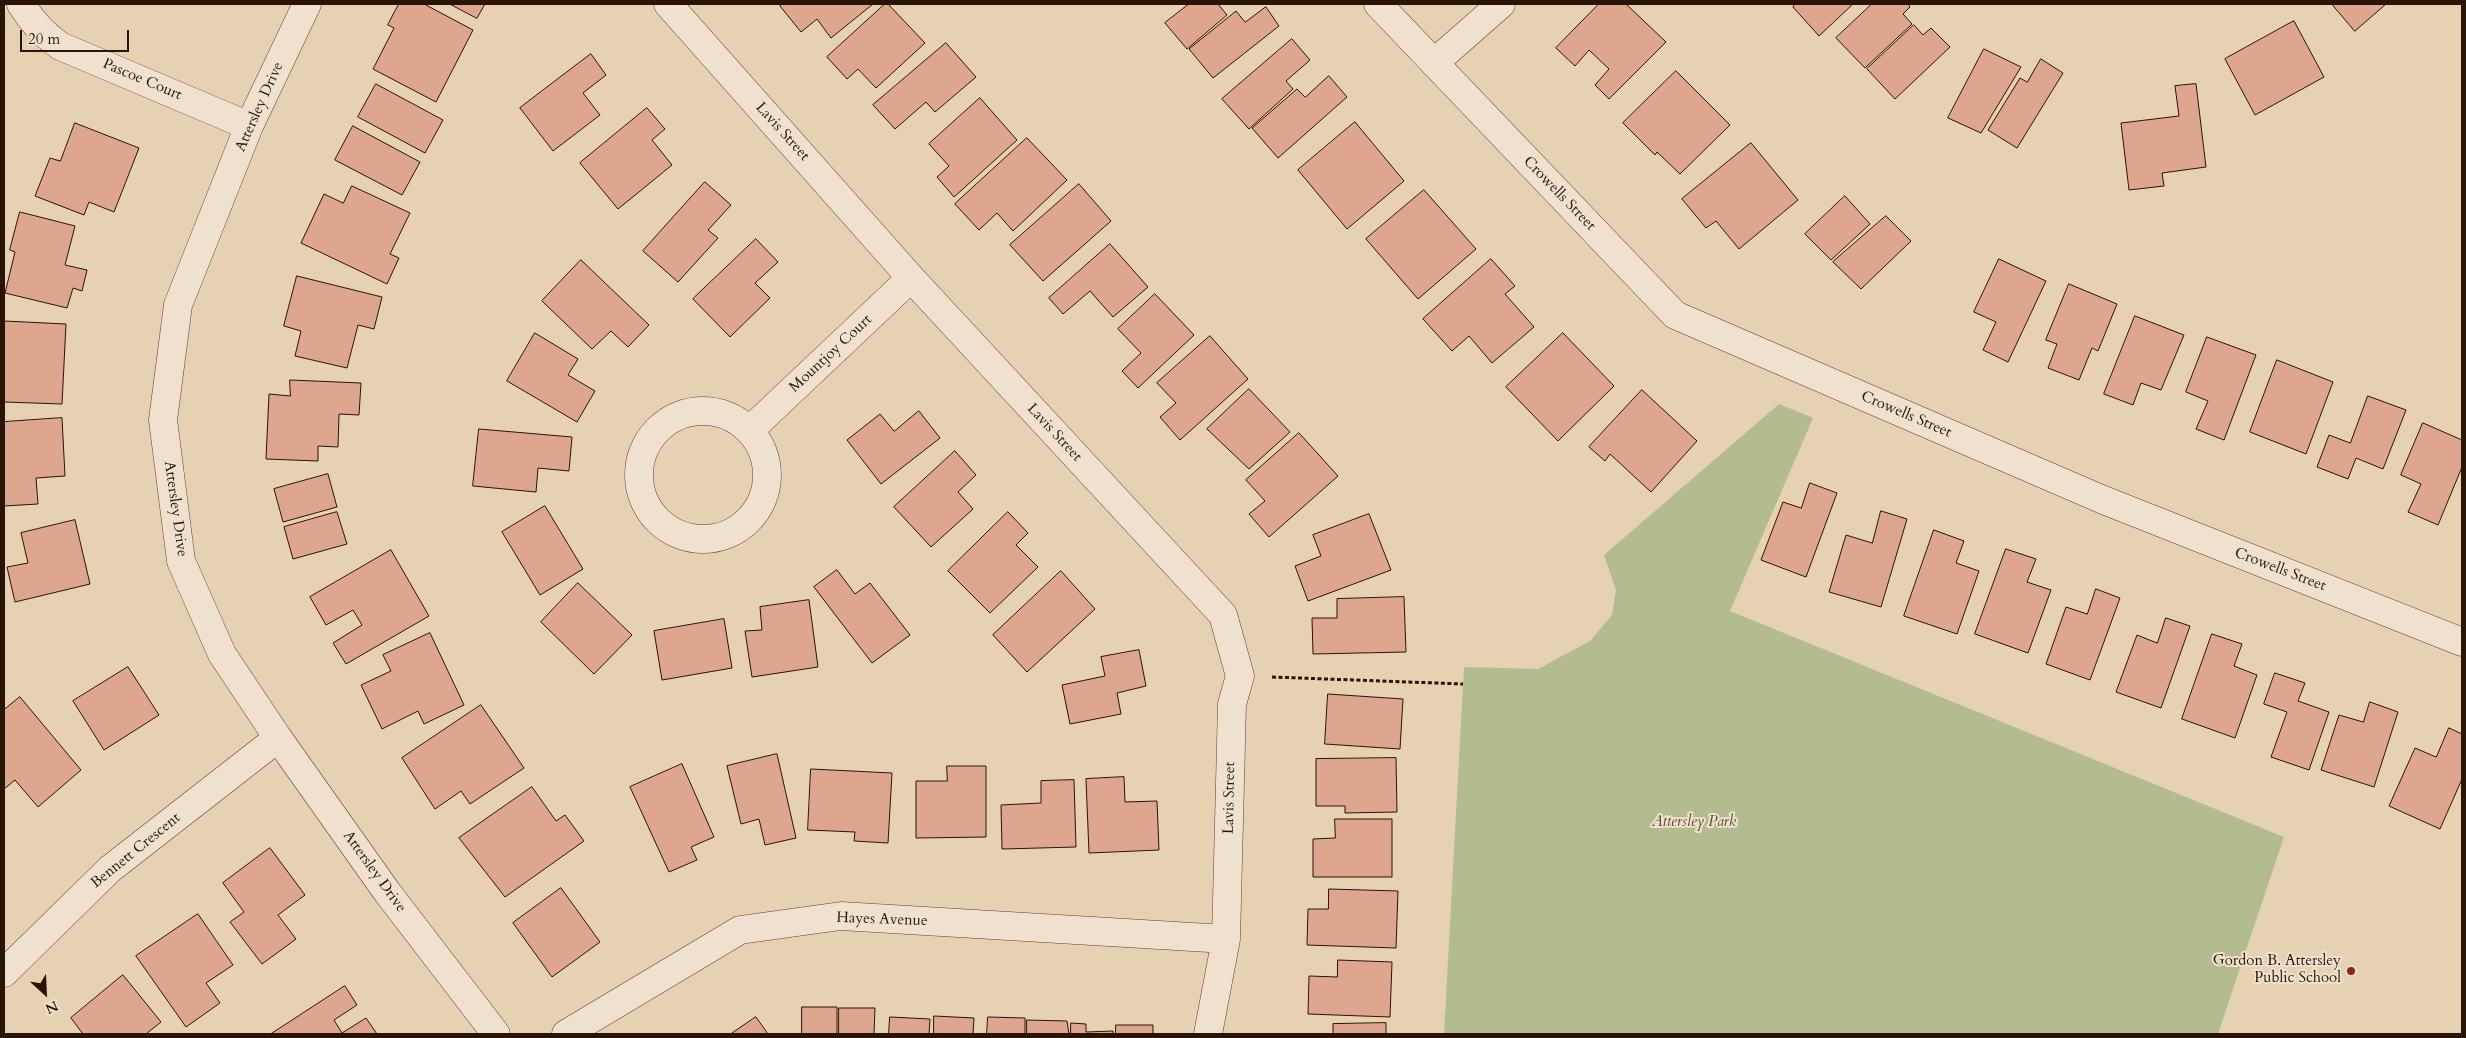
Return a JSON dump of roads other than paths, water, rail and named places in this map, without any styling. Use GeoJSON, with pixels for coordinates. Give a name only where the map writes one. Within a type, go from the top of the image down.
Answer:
{"type":"FeatureCollection","features":[{"type":"Feature","properties":{"kind":"street","name":"Pascoe Court"},"geometry":{"type":"LineString","coordinates":[[21,4],[37,27],[60,46],[249,126]]}},
{"type":"Feature","properties":{"kind":"street","name":"Attersley Drive"},"geometry":{"type":"LineString","coordinates":[[307,4],[249,126],[178,306],[163,420],[181,561],[222,654],[278,738],[387,892],[496,1034]]}},
{"type":"Feature","properties":{"kind":"street","name":"Lavis Street"},"geometry":{"type":"LineString","coordinates":[[668,4],[911,278],[1224,615],[1240,676],[1232,704],[1226,939],[1208,1034]]}},
{"type":"Feature","properties":{"kind":"street","name":"Crowells Street"},"geometry":{"type":"LineString","coordinates":[[1378,4],[1675,315],[2101,499],[2462,642]]}},
{"type":"Feature","properties":{"kind":"street"},"geometry":{"type":"LineString","coordinates":[[1434,64],[1501,4]]}},
{"type":"Feature","properties":{"kind":"street","name":"Mountjoy Court"},"geometry":{"type":"LineString","coordinates":[[750,430],[911,278]]}},
{"type":"Feature","properties":{"kind":"street"},"geometry":{"type":"LineString","coordinates":[[693,411],[714,411],[734,418],[750,430],[762,448],[768,470],[765,492],[756,512],[741,528],[722,538],[699,540],[678,535],[659,524],[645,506],[639,486],[638,466],[645,446],[657,430],[673,417],[693,411]]}},
{"type":"Feature","properties":{"kind":"street","name":"Bennett Crescent"},"geometry":{"type":"LineString","coordinates":[[4,973],[110,869],[278,738]]}},
{"type":"Feature","properties":{"kind":"street","name":"Hayes Avenue"},"geometry":{"type":"LineString","coordinates":[[566,1034],[740,930],[841,916],[1226,939]]}},
{"type":"Feature","properties":{"kind":"place","name":"Gordon B. Attersley Public School"},"geometry":{"type":"Point","coordinates":[2351,971]}},
{"type":"Feature","properties":{"kind":"park label","name":"Attersley Park"},"geometry":{"type":"Point","coordinates":[1694,823]}}]}
